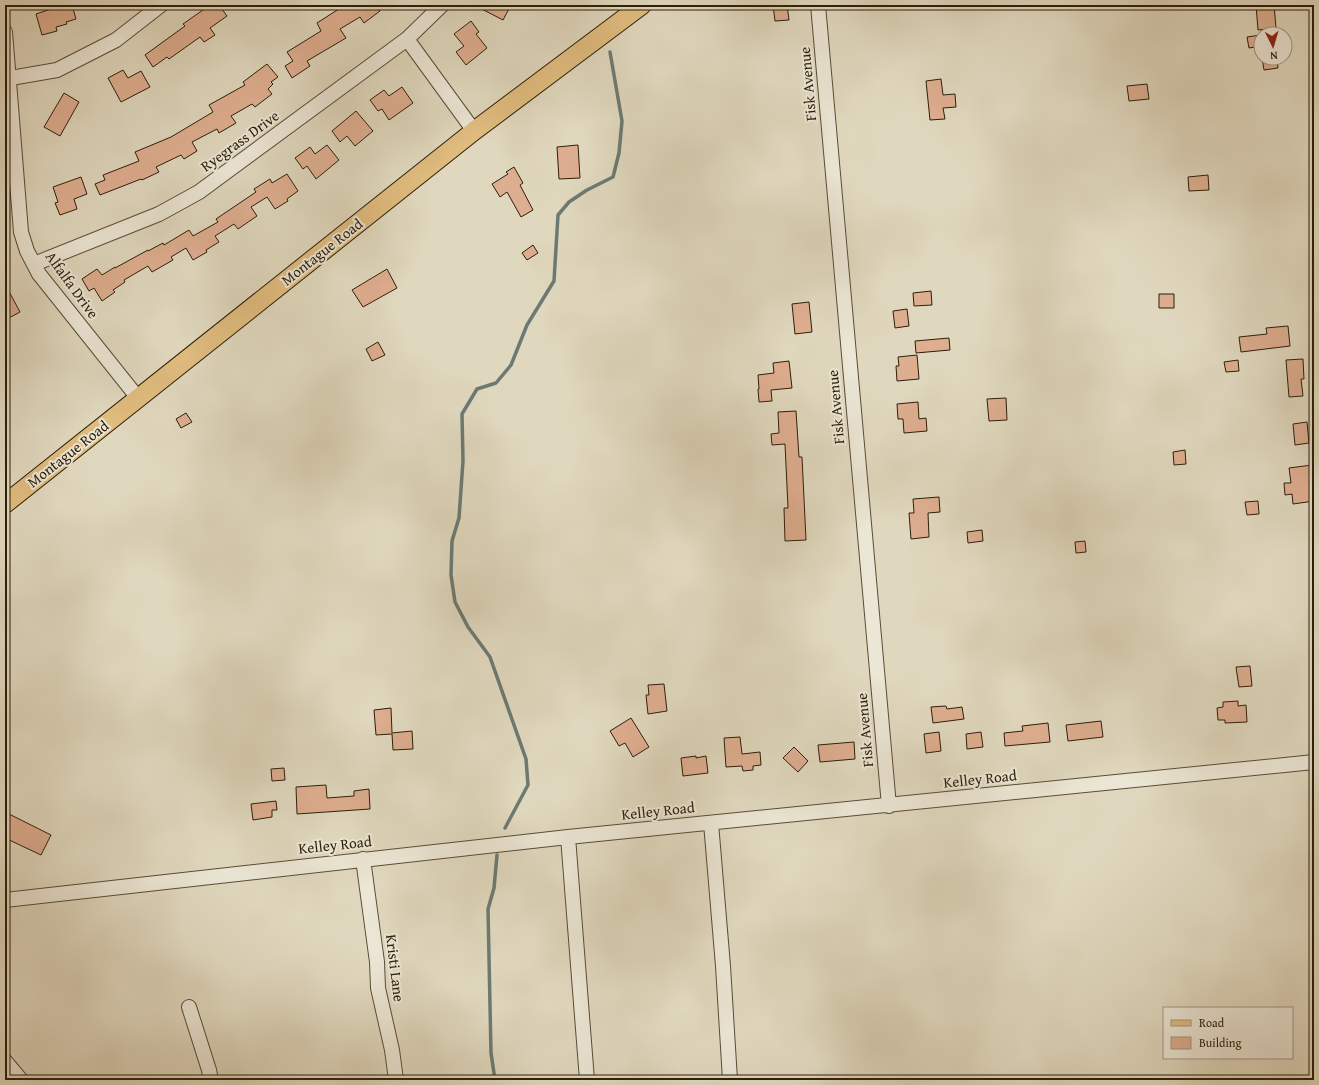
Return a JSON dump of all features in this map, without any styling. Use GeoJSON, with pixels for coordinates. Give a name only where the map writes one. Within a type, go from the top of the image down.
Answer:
{"type":"FeatureCollection","features":[{"type":"Feature","properties":{"kind":"main road","name":"Montague Road"},"geometry":{"type":"LineString","coordinates":[[5,504],[474,131],[642,5]]}},
{"type":"Feature","properties":{"kind":"street"},"geometry":{"type":"LineString","coordinates":[[7,78],[57,70],[116,40],[161,5]]}},
{"type":"Feature","properties":{"kind":"street","name":"Ryegrass Drive"},"geometry":{"type":"LineString","coordinates":[[34,264],[159,214],[199,192],[408,38],[442,5]]}},
{"type":"Feature","properties":{"kind":"street","name":"Fisk Avenue"},"geometry":{"type":"LineString","coordinates":[[818,5],[888,806]]}},
{"type":"Feature","properties":{"kind":"street","name":"Alfalfa Drive"},"geometry":{"type":"LineString","coordinates":[[5,32],[7,78],[21,232],[27,251],[39,274],[138,398]]}},
{"type":"Feature","properties":{"kind":"street"},"geometry":{"type":"LineString","coordinates":[[408,38],[474,131]]}},
{"type":"Feature","properties":{"kind":"street","name":"Kelley Road"},"geometry":{"type":"LineString","coordinates":[[5,900],[568,837],[1314,762]]}},
{"type":"Feature","properties":{"kind":"street"},"geometry":{"type":"LineString","coordinates":[[711,823],[723,966],[730,1080]]}},
{"type":"Feature","properties":{"kind":"street"},"geometry":{"type":"LineString","coordinates":[[568,837],[587,1080]]}},
{"type":"Feature","properties":{"kind":"street","name":"Kristi Lane"},"geometry":{"type":"LineString","coordinates":[[363,859],[377,962],[378,988],[392,1050],[396,1080]]}},
{"type":"Feature","properties":{"kind":"street"},"geometry":{"type":"LineString","coordinates":[[189,1007],[211,1080]]}},
{"type":"Feature","properties":{"kind":"street"},"geometry":{"type":"LineString","coordinates":[[5,1061],[21,1080]]}},
{"type":"Feature","properties":{"kind":"building"},"geometry":{"type":"Polygon","coordinates":[[[63,5],[72,5],[76,19],[66,22],[67,24],[56,27],[57,31],[42,35],[36,14],[63,5]]]}},
{"type":"Feature","properties":{"kind":"building"},"geometry":{"type":"Polygon","coordinates":[[[210,5],[219,5],[227,16],[210,28],[215,35],[204,42],[200,37],[169,59],[167,57],[153,67],[145,55],[185,26],[183,24],[210,5]]]}},
{"type":"Feature","properties":{"kind":"building"},"geometry":{"type":"Polygon","coordinates":[[[345,5],[376,5],[380,11],[364,23],[360,17],[340,29],[346,38],[307,61],[310,66],[292,78],[285,66],[293,61],[287,52],[321,31],[317,23],[345,5]]]}},
{"type":"Feature","properties":{"kind":"building"},"geometry":{"type":"Polygon","coordinates":[[[474,5],[511,5],[503,20],[474,5]]]}},
{"type":"Feature","properties":{"kind":"building"},"geometry":{"type":"Polygon","coordinates":[[[773,5],[787,5],[789,20],[775,21],[773,5]]]}},
{"type":"Feature","properties":{"kind":"building"},"geometry":{"type":"Polygon","coordinates":[[[1256,5],[1274,5],[1276,26],[1258,26],[1256,5]]]}},
{"type":"Feature","properties":{"kind":"building"},"geometry":{"type":"Polygon","coordinates":[[[471,21],[479,32],[476,34],[487,48],[466,65],[456,52],[464,46],[454,34],[471,21]]]}},
{"type":"Feature","properties":{"kind":"building"},"geometry":{"type":"Polygon","coordinates":[[[1253,36],[1253,47],[1249,48],[1247,37],[1253,36]]]}},
{"type":"Feature","properties":{"kind":"building"},"geometry":{"type":"Polygon","coordinates":[[[267,64],[278,77],[271,82],[273,84],[268,89],[272,94],[255,107],[252,104],[231,116],[236,123],[219,133],[217,129],[192,142],[197,151],[184,159],[181,155],[156,167],[159,172],[142,180],[141,179],[100,195],[95,184],[105,180],[103,175],[139,161],[135,152],[171,137],[213,112],[209,105],[245,85],[243,82],[267,64]]]}},
{"type":"Feature","properties":{"kind":"building"},"geometry":{"type":"Polygon","coordinates":[[[1263,66],[1278,66],[1278,68],[1264,70],[1263,66]]]}},
{"type":"Feature","properties":{"kind":"building"},"geometry":{"type":"Polygon","coordinates":[[[123,70],[128,78],[141,71],[150,87],[121,102],[108,78],[123,70]]]}},
{"type":"Feature","properties":{"kind":"building"},"geometry":{"type":"Polygon","coordinates":[[[941,79],[943,95],[955,94],[956,107],[943,108],[945,119],[930,120],[926,81],[941,79]]]}},
{"type":"Feature","properties":{"kind":"building"},"geometry":{"type":"Polygon","coordinates":[[[1147,84],[1149,99],[1129,101],[1127,86],[1147,84]]]}},
{"type":"Feature","properties":{"kind":"building"},"geometry":{"type":"Polygon","coordinates":[[[402,87],[413,103],[389,120],[382,109],[378,111],[370,100],[384,90],[389,96],[402,87]]]}},
{"type":"Feature","properties":{"kind":"building"},"geometry":{"type":"Polygon","coordinates":[[[64,93],[79,102],[60,136],[44,127],[64,93]]]}},
{"type":"Feature","properties":{"kind":"building"},"geometry":{"type":"Polygon","coordinates":[[[356,111],[373,131],[355,146],[347,136],[340,142],[332,131],[356,111]]]}},
{"type":"Feature","properties":{"kind":"building"},"geometry":{"type":"Polygon","coordinates":[[[327,145],[339,160],[316,179],[307,166],[303,169],[295,158],[310,147],[315,154],[327,145]]]}},
{"type":"Feature","properties":{"kind":"building"},"geometry":{"type":"Polygon","coordinates":[[[578,145],[580,178],[559,179],[557,147],[578,145]]]}},
{"type":"Feature","properties":{"kind":"building"},"geometry":{"type":"Polygon","coordinates":[[[514,167],[523,183],[520,185],[533,210],[521,217],[507,192],[500,197],[492,184],[508,174],[506,172],[514,167]]]}},
{"type":"Feature","properties":{"kind":"building"},"geometry":{"type":"Polygon","coordinates":[[[287,174],[298,191],[287,199],[288,201],[275,209],[267,197],[251,207],[257,216],[238,229],[234,224],[215,236],[219,242],[206,250],[207,252],[193,260],[186,248],[171,257],[173,260],[152,272],[148,266],[124,280],[125,282],[113,290],[115,292],[102,301],[94,288],[89,291],[82,279],[97,269],[102,275],[148,250],[163,243],[164,245],[189,230],[193,236],[218,222],[216,219],[256,192],[254,189],[270,179],[272,183],[287,174]]]}},
{"type":"Feature","properties":{"kind":"building"},"geometry":{"type":"Polygon","coordinates":[[[1208,175],[1209,190],[1189,191],[1188,177],[1208,175]]]}},
{"type":"Feature","properties":{"kind":"building"},"geometry":{"type":"Polygon","coordinates":[[[81,177],[87,194],[74,199],[77,209],[60,215],[55,203],[58,202],[53,187],[81,177]]]}},
{"type":"Feature","properties":{"kind":"building"},"geometry":{"type":"Polygon","coordinates":[[[533,245],[538,253],[527,260],[522,253],[533,245]]]}},
{"type":"Feature","properties":{"kind":"building"},"geometry":{"type":"Polygon","coordinates":[[[387,269],[397,288],[363,307],[352,290],[387,269]]]}},
{"type":"Feature","properties":{"kind":"building"},"geometry":{"type":"Polygon","coordinates":[[[5,284],[20,312],[5,320],[5,284]]]}},
{"type":"Feature","properties":{"kind":"building"},"geometry":{"type":"Polygon","coordinates":[[[931,291],[932,305],[914,306],[913,293],[931,291]]]}},
{"type":"Feature","properties":{"kind":"building"},"geometry":{"type":"Polygon","coordinates":[[[1159,294],[1174,294],[1174,308],[1159,308],[1159,294]]]}},
{"type":"Feature","properties":{"kind":"building"},"geometry":{"type":"Polygon","coordinates":[[[809,302],[812,332],[795,334],[792,304],[809,302]]]}},
{"type":"Feature","properties":{"kind":"building"},"geometry":{"type":"Polygon","coordinates":[[[907,309],[909,326],[895,328],[893,311],[907,309]]]}},
{"type":"Feature","properties":{"kind":"building"},"geometry":{"type":"Polygon","coordinates":[[[1288,326],[1290,346],[1241,352],[1239,337],[1267,334],[1266,328],[1288,326]]]}},
{"type":"Feature","properties":{"kind":"building"},"geometry":{"type":"Polygon","coordinates":[[[949,338],[950,350],[916,353],[915,341],[949,338]]]}},
{"type":"Feature","properties":{"kind":"building"},"geometry":{"type":"Polygon","coordinates":[[[378,342],[385,355],[372,361],[366,349],[378,342]]]}},
{"type":"Feature","properties":{"kind":"building"},"geometry":{"type":"Polygon","coordinates":[[[917,355],[919,379],[897,381],[896,366],[899,366],[898,357],[917,355]]]}},
{"type":"Feature","properties":{"kind":"building"},"geometry":{"type":"Polygon","coordinates":[[[1303,359],[1304,379],[1301,379],[1303,396],[1289,397],[1286,360],[1303,359]]]}},
{"type":"Feature","properties":{"kind":"building"},"geometry":{"type":"Polygon","coordinates":[[[1238,360],[1239,371],[1226,372],[1224,362],[1238,360]]]}},
{"type":"Feature","properties":{"kind":"building"},"geometry":{"type":"Polygon","coordinates":[[[789,361],[792,388],[771,390],[772,401],[759,402],[758,375],[774,373],[773,363],[789,361]]]}},
{"type":"Feature","properties":{"kind":"building"},"geometry":{"type":"Polygon","coordinates":[[[1006,398],[1007,420],[989,421],[987,399],[1006,398]]]}},
{"type":"Feature","properties":{"kind":"building"},"geometry":{"type":"Polygon","coordinates":[[[918,402],[919,419],[926,418],[927,431],[904,433],[903,419],[898,419],[897,404],[918,402]]]}},
{"type":"Feature","properties":{"kind":"building"},"geometry":{"type":"Polygon","coordinates":[[[796,411],[799,457],[802,457],[806,540],[785,541],[784,508],[788,508],[785,444],[772,445],[771,434],[779,433],[778,412],[796,411]]]}},
{"type":"Feature","properties":{"kind":"building"},"geometry":{"type":"Polygon","coordinates":[[[186,413],[192,422],[181,428],[176,419],[186,413]]]}},
{"type":"Feature","properties":{"kind":"building"},"geometry":{"type":"Polygon","coordinates":[[[1307,422],[1309,443],[1295,445],[1293,424],[1307,422]]]}},
{"type":"Feature","properties":{"kind":"building"},"geometry":{"type":"Polygon","coordinates":[[[1185,450],[1186,464],[1174,465],[1173,452],[1185,450]]]}},
{"type":"Feature","properties":{"kind":"building"},"geometry":{"type":"Polygon","coordinates":[[[1312,465],[1314,501],[1293,504],[1292,494],[1285,495],[1284,483],[1291,483],[1289,468],[1312,465]]]}},
{"type":"Feature","properties":{"kind":"building"},"geometry":{"type":"Polygon","coordinates":[[[939,497],[940,512],[928,513],[929,537],[911,539],[909,513],[914,513],[913,499],[939,497]]]}},
{"type":"Feature","properties":{"kind":"building"},"geometry":{"type":"Polygon","coordinates":[[[1258,501],[1259,514],[1247,515],[1245,502],[1258,501]]]}},
{"type":"Feature","properties":{"kind":"building"},"geometry":{"type":"Polygon","coordinates":[[[982,530],[983,541],[968,543],[967,532],[982,530]]]}},
{"type":"Feature","properties":{"kind":"building"},"geometry":{"type":"Polygon","coordinates":[[[1085,541],[1086,552],[1076,553],[1075,542],[1085,541]]]}},
{"type":"Feature","properties":{"kind":"building"},"geometry":{"type":"Polygon","coordinates":[[[1250,666],[1252,686],[1239,687],[1236,667],[1250,666]]]}},
{"type":"Feature","properties":{"kind":"building"},"geometry":{"type":"Polygon","coordinates":[[[664,684],[667,711],[648,714],[646,695],[649,695],[648,685],[664,684]]]}},
{"type":"Feature","properties":{"kind":"building"},"geometry":{"type":"Polygon","coordinates":[[[1238,701],[1238,706],[1246,705],[1247,722],[1225,723],[1225,720],[1218,720],[1217,708],[1223,707],[1223,702],[1238,701]]]}},
{"type":"Feature","properties":{"kind":"building"},"geometry":{"type":"Polygon","coordinates":[[[946,706],[947,709],[962,707],[964,719],[933,723],[931,707],[946,706]]]}},
{"type":"Feature","properties":{"kind":"building"},"geometry":{"type":"Polygon","coordinates":[[[391,708],[392,733],[412,731],[413,749],[393,750],[392,734],[376,735],[374,710],[391,708]]]}},
{"type":"Feature","properties":{"kind":"building"},"geometry":{"type":"Polygon","coordinates":[[[631,718],[649,747],[633,757],[625,743],[619,746],[610,731],[631,718]]]}},
{"type":"Feature","properties":{"kind":"building"},"geometry":{"type":"Polygon","coordinates":[[[1101,721],[1103,737],[1068,741],[1066,725],[1101,721]]]}},
{"type":"Feature","properties":{"kind":"building"},"geometry":{"type":"Polygon","coordinates":[[[1048,723],[1050,742],[1005,746],[1004,733],[1023,731],[1022,726],[1048,723]]]}},
{"type":"Feature","properties":{"kind":"building"},"geometry":{"type":"Polygon","coordinates":[[[939,732],[941,751],[926,753],[924,734],[939,732]]]}},
{"type":"Feature","properties":{"kind":"building"},"geometry":{"type":"Polygon","coordinates":[[[981,732],[983,747],[967,749],[966,734],[981,732]]]}},
{"type":"Feature","properties":{"kind":"building"},"geometry":{"type":"Polygon","coordinates":[[[740,737],[742,754],[760,752],[761,765],[753,766],[753,770],[743,771],[742,766],[726,767],[724,738],[740,737]]]}},
{"type":"Feature","properties":{"kind":"building"},"geometry":{"type":"Polygon","coordinates":[[[854,742],[855,759],[820,762],[818,745],[854,742]]]}},
{"type":"Feature","properties":{"kind":"building"},"geometry":{"type":"Polygon","coordinates":[[[794,747],[808,761],[798,772],[783,758],[794,747]]]}},
{"type":"Feature","properties":{"kind":"building"},"geometry":{"type":"Polygon","coordinates":[[[696,756],[696,758],[706,756],[708,773],[683,776],[681,758],[696,756]]]}},
{"type":"Feature","properties":{"kind":"building"},"geometry":{"type":"Polygon","coordinates":[[[284,768],[285,780],[272,781],[271,769],[284,768]]]}},
{"type":"Feature","properties":{"kind":"building"},"geometry":{"type":"Polygon","coordinates":[[[326,785],[327,798],[354,796],[354,791],[369,789],[370,809],[297,814],[296,787],[326,785]]]}},
{"type":"Feature","properties":{"kind":"building"},"geometry":{"type":"Polygon","coordinates":[[[276,801],[277,810],[272,810],[272,817],[253,820],[251,804],[276,801]]]}},
{"type":"Feature","properties":{"kind":"building"},"geometry":{"type":"Polygon","coordinates":[[[5,812],[51,835],[41,855],[5,838],[5,812]]]}},
{"type":"Feature","properties":{"kind":"waterway"},"geometry":{"type":"LineString","coordinates":[[505,828],[528,785],[526,759],[490,657],[468,627],[455,602],[451,575],[452,541],[459,518],[463,461],[462,414],[477,389],[496,383],[511,365],[527,325],[554,281],[558,215],[569,202],[587,190],[613,177],[619,153],[622,121],[610,52]]}},
{"type":"Feature","properties":{"kind":"waterway"},"geometry":{"type":"LineString","coordinates":[[495,1080],[491,1053],[488,909],[494,888],[497,855]]}}]}
